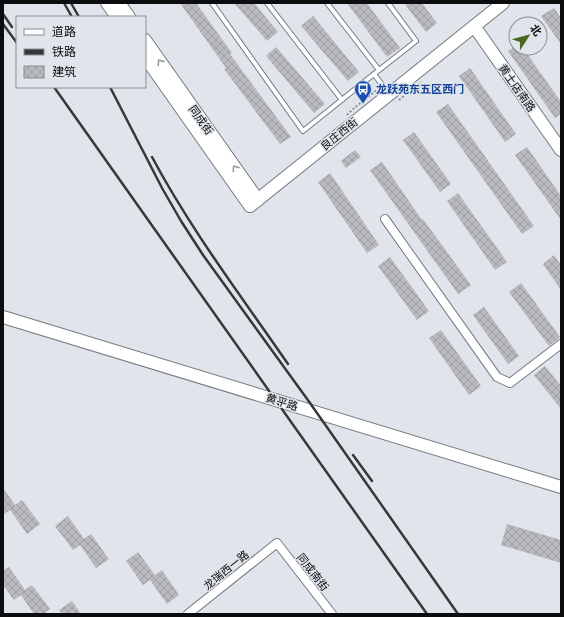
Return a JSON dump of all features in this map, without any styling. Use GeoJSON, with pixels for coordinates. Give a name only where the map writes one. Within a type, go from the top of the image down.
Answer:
{"type":"FeatureCollection","features":[{"type":"Feature","properties":{"kind":"main road"},"geometry":{"type":"LineString","coordinates":[[107,3],[116,16]]}},
{"type":"Feature","properties":{"kind":"main road"},"geometry":{"type":"LineString","coordinates":[[119,3],[128,16]]}},
{"type":"Feature","properties":{"kind":"main road","name":"良庄西街"},"geometry":{"type":"LineString","coordinates":[[254,203],[503,3]]}},
{"type":"Feature","properties":{"kind":"main road","name":"黄土店南路"},"geometry":{"type":"LineString","coordinates":[[474,26],[561,150]]}},
{"type":"Feature","properties":{"kind":"main road","name":"同成街"},"geometry":{"type":"LineString","coordinates":[[146,41],[254,203]]}},
{"type":"Feature","properties":{"kind":"main road","name":"同成街"},"geometry":{"type":"LineString","coordinates":[[146,58],[254,203]]}},
{"type":"Feature","properties":{"kind":"main road","name":"黄平路"},"geometry":{"type":"LineString","coordinates":[[3,317],[561,487]]}},
{"type":"Feature","properties":{"kind":"main road","name":"黄平路"},"geometry":{"type":"LineString","coordinates":[[3,323],[561,492]]}},
{"type":"Feature","properties":{"kind":"street"},"geometry":{"type":"LineString","coordinates":[[385,219],[497,377],[510,384],[561,344]]}},
{"type":"Feature","properties":{"kind":"street","name":"龙瑞西一路"},"geometry":{"type":"LineString","coordinates":[[188,614],[277,543]]}},
{"type":"Feature","properties":{"kind":"street","name":"同成南街"},"geometry":{"type":"LineString","coordinates":[[277,543],[332,614]]}},
{"type":"Feature","properties":{"kind":"lane"},"geometry":{"type":"LineString","coordinates":[[212,3],[303,131],[416,42],[388,3]]}},
{"type":"Feature","properties":{"kind":"lane"},"geometry":{"type":"LineString","coordinates":[[267,3],[342,100]]}},
{"type":"Feature","properties":{"kind":"lane"},"geometry":{"type":"LineString","coordinates":[[328,3],[379,70]]}},
{"type":"Feature","properties":{"kind":"lane"},"geometry":{"type":"LineString","coordinates":[[374,74],[389,94]]}},
{"type":"Feature","properties":{"kind":"building"},"geometry":{"type":"Polygon","coordinates":[[[180,3],[196,3],[232,53],[230,54],[291,137],[280,144],[224,69],[226,68],[180,3]]]}},
{"type":"Feature","properties":{"kind":"building"},"geometry":{"type":"Polygon","coordinates":[[[234,3],[254,3],[278,32],[267,41],[234,3]]]}},
{"type":"Feature","properties":{"kind":"building"},"geometry":{"type":"Polygon","coordinates":[[[347,3],[367,3],[400,48],[387,57],[347,3]]]}},
{"type":"Feature","properties":{"kind":"building"},"geometry":{"type":"Polygon","coordinates":[[[404,3],[422,3],[437,23],[426,32],[404,3]]]}},
{"type":"Feature","properties":{"kind":"building"},"geometry":{"type":"Polygon","coordinates":[[[554,8],[561,18],[561,44],[548,26],[548,16],[541,16],[554,8]]]}},
{"type":"Feature","properties":{"kind":"building"},"geometry":{"type":"Polygon","coordinates":[[[313,16],[359,72],[348,81],[301,26],[313,16]]]}},
{"type":"Feature","properties":{"kind":"building"},"geometry":{"type":"Polygon","coordinates":[[[276,47],[325,104],[314,113],[266,56],[276,47]]]}},
{"type":"Feature","properties":{"kind":"building"},"geometry":{"type":"Polygon","coordinates":[[[512,56],[529,56],[561,102],[561,114],[555,118],[512,56]]]}},
{"type":"Feature","properties":{"kind":"building"},"geometry":{"type":"Polygon","coordinates":[[[470,68],[516,134],[505,142],[459,76],[470,68]]]}},
{"type":"Feature","properties":{"kind":"building"},"geometry":{"type":"Polygon","coordinates":[[[448,104],[534,226],[522,234],[436,112],[448,104]]]}},
{"type":"Feature","properties":{"kind":"building"},"geometry":{"type":"Polygon","coordinates":[[[414,132],[451,184],[440,192],[403,140],[414,132]]]}},
{"type":"Feature","properties":{"kind":"building"},"geometry":{"type":"Polygon","coordinates":[[[527,147],[561,196],[561,220],[515,155],[527,147]]]}},
{"type":"Feature","properties":{"kind":"building"},"geometry":{"type":"Polygon","coordinates":[[[355,150],[361,157],[346,168],[341,161],[355,150]]]}},
{"type":"Feature","properties":{"kind":"building"},"geometry":{"type":"Polygon","coordinates":[[[382,162],[422,220],[423,219],[471,285],[458,294],[370,170],[382,162]]]}},
{"type":"Feature","properties":{"kind":"building"},"geometry":{"type":"Polygon","coordinates":[[[330,173],[379,245],[367,253],[318,182],[330,173]]]}},
{"type":"Feature","properties":{"kind":"building"},"geometry":{"type":"Polygon","coordinates":[[[458,193],[507,262],[495,270],[447,201],[458,193]]]}},
{"type":"Feature","properties":{"kind":"building"},"geometry":{"type":"Polygon","coordinates":[[[554,255],[561,265],[561,290],[543,264],[554,255]]]}},
{"type":"Feature","properties":{"kind":"building"},"geometry":{"type":"Polygon","coordinates":[[[390,257],[429,311],[417,320],[378,266],[390,257]]]}},
{"type":"Feature","properties":{"kind":"building"},"geometry":{"type":"Polygon","coordinates":[[[521,283],[560,337],[549,346],[509,292],[521,283]]]}},
{"type":"Feature","properties":{"kind":"building"},"geometry":{"type":"Polygon","coordinates":[[[484,307],[519,356],[508,364],[473,315],[484,307]]]}},
{"type":"Feature","properties":{"kind":"building"},"geometry":{"type":"Polygon","coordinates":[[[441,330],[481,386],[469,395],[429,338],[441,330]]]}},
{"type":"Feature","properties":{"kind":"building"},"geometry":{"type":"Polygon","coordinates":[[[545,366],[561,386],[561,409],[534,375],[545,366]]]}},
{"type":"Feature","properties":{"kind":"building"},"geometry":{"type":"Polygon","coordinates":[[[3,488],[15,505],[22,500],[40,524],[27,534],[10,510],[3,515],[3,488]]]}},
{"type":"Feature","properties":{"kind":"building"},"geometry":{"type":"Polygon","coordinates":[[[68,516],[84,539],[91,534],[109,559],[96,568],[80,545],[73,550],[55,526],[68,516]]]}},
{"type":"Feature","properties":{"kind":"building"},"geometry":{"type":"Polygon","coordinates":[[[507,524],[561,540],[561,563],[501,545],[507,524]]]}},
{"type":"Feature","properties":{"kind":"building"},"geometry":{"type":"Polygon","coordinates":[[[138,552],[155,575],[162,570],[179,595],[167,604],[150,580],[143,585],[126,561],[138,552]]]}},
{"type":"Feature","properties":{"kind":"building"},"geometry":{"type":"Polygon","coordinates":[[[9,567],[25,590],[32,585],[50,609],[44,614],[34,614],[21,595],[14,600],[3,585],[3,571],[9,567]]]}},
{"type":"Feature","properties":{"kind":"building"},"geometry":{"type":"Polygon","coordinates":[[[72,601],[81,614],[62,614],[59,610],[72,601]]]}},
{"type":"Feature","properties":{"kind":"railway"},"geometry":{"type":"LineString","coordinates":[[64,3],[71,16]]}},
{"type":"Feature","properties":{"kind":"railway"},"geometry":{"type":"LineString","coordinates":[[71,3],[78,16]]}},
{"type":"Feature","properties":{"kind":"railway"},"geometry":{"type":"LineString","coordinates":[[3,14],[12,27]]}},
{"type":"Feature","properties":{"kind":"railway"},"geometry":{"type":"LineString","coordinates":[[3,24],[16,42]]}},
{"type":"Feature","properties":{"kind":"railway"},"geometry":{"type":"LineString","coordinates":[[55,88],[427,614]]}},
{"type":"Feature","properties":{"kind":"railway"},"geometry":{"type":"LineString","coordinates":[[111,88],[162,188],[203,255],[310,403],[458,614]]}},
{"type":"Feature","properties":{"kind":"railway"},"geometry":{"type":"LineString","coordinates":[[152,157],[183,211],[200,237],[288,364]]}},
{"type":"Feature","properties":{"kind":"railway"},"geometry":{"type":"LineString","coordinates":[[353,455],[372,481]]}},
{"type":"Feature","properties":{"kind":"place","name":"龙跃苑东五区西门"},"geometry":{"type":"Point","coordinates":[363,104]}}]}
